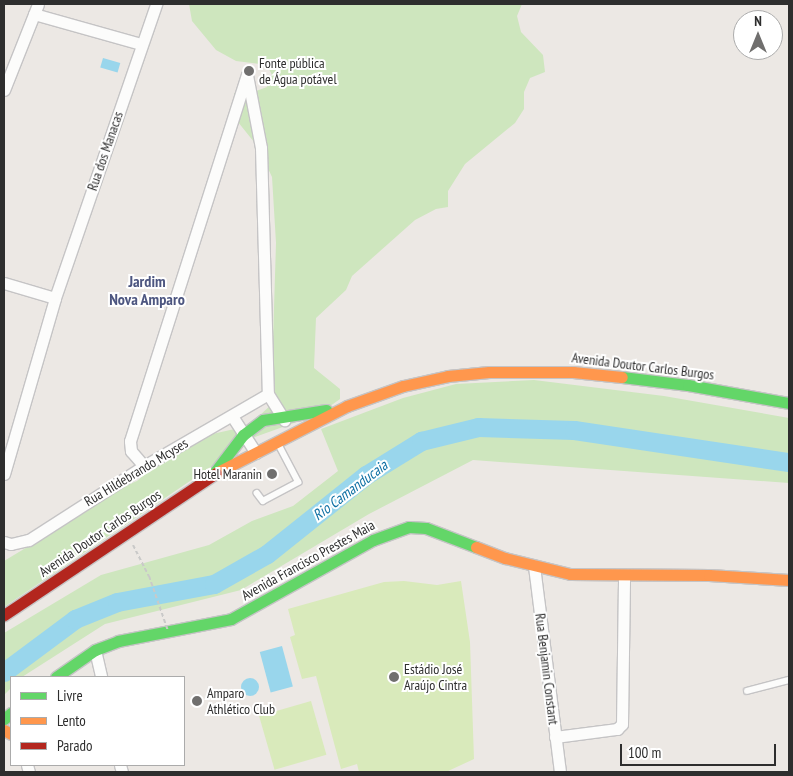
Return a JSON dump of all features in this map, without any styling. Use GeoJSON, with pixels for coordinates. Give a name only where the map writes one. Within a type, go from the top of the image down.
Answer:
{"type":"FeatureCollection","features":[{"type":"Feature","properties":{"kind":"main road","name":"Avenida Doutor Carlos Burgos"},"geometry":{"type":"LineString","coordinates":[[4,615],[213,475],[290,433],[347,406],[403,386],[448,376],[528,371],[610,375],[789,403]]}},
{"type":"Feature","properties":{"kind":"main road","name":"Avenida Doutor Carlos Burgos"},"geometry":{"type":"LineString","coordinates":[[213,475],[243,435],[263,420],[280,415],[347,406]]}},
{"type":"Feature","properties":{"kind":"main road","name":"Avenida Francisco Prestes Maia"},"geometry":{"type":"LineString","coordinates":[[57,676],[94,650],[118,641],[226,621],[250,611],[391,531],[409,527],[426,528],[534,566],[570,574],[789,580]]}},
{"type":"Feature","properties":{"kind":"street","name":"Rua dos Manacas"},"geometry":{"type":"LineString","coordinates":[[4,474],[55,298],[156,4]]}},
{"type":"Feature","properties":{"kind":"street"},"geometry":{"type":"LineString","coordinates":[[4,90],[36,9],[141,44]]}},
{"type":"Feature","properties":{"kind":"street"},"geometry":{"type":"LineString","coordinates":[[144,466],[131,451],[130,441],[247,75],[261,148],[268,394],[290,433]]}},
{"type":"Feature","properties":{"kind":"street"},"geometry":{"type":"LineString","coordinates":[[4,283],[55,298]]}},
{"type":"Feature","properties":{"kind":"street","name":"Rua Hildebrando Mcyses"},"geometry":{"type":"LineString","coordinates":[[4,542],[11,544],[28,540],[144,466],[268,394]]}},
{"type":"Feature","properties":{"kind":"street"},"geometry":{"type":"LineString","coordinates":[[232,416],[256,453]]}},
{"type":"Feature","properties":{"kind":"street","name":"Rua Benjamin Constant"},"geometry":{"type":"LineString","coordinates":[[534,566],[560,772]]}},
{"type":"Feature","properties":{"kind":"street"},"geometry":{"type":"LineString","coordinates":[[555,737],[617,729],[622,724],[624,575]]}},
{"type":"Feature","properties":{"kind":"street"},"geometry":{"type":"LineString","coordinates":[[94,650],[101,676]]}},
{"type":"Feature","properties":{"kind":"lane"},"geometry":{"type":"LineString","coordinates":[[257,493],[263,501],[298,482],[276,441]]}},
{"type":"Feature","properties":{"kind":"lane"},"geometry":{"type":"LineString","coordinates":[[747,691],[789,680]]}},
{"type":"Feature","properties":{"kind":"path"},"geometry":{"type":"LineString","coordinates":[[128,533],[149,576],[168,631]]}},
{"type":"Feature","properties":{"kind":"path"},"geometry":{"type":"LineString","coordinates":[[165,624],[174,622]]}},
{"type":"Feature","properties":{"kind":"green space"},"geometry":{"type":"Polygon","coordinates":[[[189,4],[522,4],[517,16],[521,32],[543,55],[545,72],[530,78],[524,92],[524,109],[515,123],[465,164],[448,191],[448,207],[436,209],[415,220],[352,276],[346,290],[316,318],[314,368],[340,389],[340,399],[319,414],[255,437],[4,607],[4,561],[69,522],[101,496],[137,481],[157,464],[199,437],[248,426],[271,405],[276,243],[272,177],[258,147],[238,122],[234,106],[234,93],[245,95],[267,87],[272,75],[267,65],[236,61],[216,50],[192,21],[189,4]]]}},
{"type":"Feature","properties":{"kind":"green space"},"geometry":{"type":"Polygon","coordinates":[[[534,380],[664,396],[789,418],[789,483],[473,460],[369,514],[241,590],[105,624],[24,676],[10,676],[10,689],[4,695],[4,633],[101,575],[209,545],[252,521],[293,506],[338,471],[321,429],[403,398],[456,384],[534,380]]]}},
{"type":"Feature","properties":{"kind":"green space","name":"Estádio José Araújo Cintra"},"geometry":{"type":"Polygon","coordinates":[[[404,581],[437,585],[461,581],[470,642],[474,759],[446,772],[359,772],[357,764],[341,769],[316,676],[302,679],[290,637],[295,635],[288,609],[384,582],[404,581]]]}},
{"type":"Feature","properties":{"kind":"green space"},"geometry":{"type":"Polygon","coordinates":[[[311,701],[326,755],[275,770],[259,716],[311,701]]]}},
{"type":"Feature","properties":{"kind":"water"},"geometry":{"type":"Polygon","coordinates":[[[103,58],[120,63],[118,73],[100,68],[103,58]]]}},
{"type":"Feature","properties":{"kind":"water"},"geometry":{"type":"Polygon","coordinates":[[[282,646],[293,687],[271,693],[260,652],[282,646]]]}},
{"type":"Feature","properties":{"kind":"water"},"geometry":{"type":"Polygon","coordinates":[[[246,678],[254,678],[259,683],[257,694],[246,696],[241,691],[241,683],[246,678]]]}},
{"type":"Feature","properties":{"kind":"waterway","name":"Rio Camanducaia"},"geometry":{"type":"LineString","coordinates":[[4,672],[75,619],[117,602],[214,584],[267,554],[366,475],[421,441],[478,427],[574,430],[789,462]]}},
{"type":"Feature","properties":{"kind":"traffic: fast"},"geometry":{"type":"LineString","coordinates":[[622,377],[688,385],[789,403]]}},
{"type":"Feature","properties":{"kind":"traffic: fast"},"geometry":{"type":"LineString","coordinates":[[214,473],[243,435],[263,420],[326,410]]}},
{"type":"Feature","properties":{"kind":"traffic: fast"},"geometry":{"type":"LineString","coordinates":[[57,676],[95,650],[118,641],[231,619],[373,540],[409,527],[426,528],[476,547]]}},
{"type":"Feature","properties":{"kind":"traffic: fast"},"geometry":{"type":"LineString","coordinates":[[4,719],[10,714]]}},
{"type":"Feature","properties":{"kind":"traffic: slow"},"geometry":{"type":"LineString","coordinates":[[216,473],[347,406],[403,386],[448,376],[489,372],[573,372],[622,377]]}},
{"type":"Feature","properties":{"kind":"traffic: slow"},"geometry":{"type":"LineString","coordinates":[[476,547],[505,558],[570,574],[709,575],[789,580]]}},
{"type":"Feature","properties":{"kind":"traffic: slow"},"geometry":{"type":"LineString","coordinates":[[4,730],[10,733]]}},
{"type":"Feature","properties":{"kind":"traffic: jam"},"geometry":{"type":"LineString","coordinates":[[4,615],[216,473]]}},
{"type":"Feature","properties":{"kind":"place","name":"Fonte pública de Água potável"},"geometry":{"type":"Point","coordinates":[249,71]}},
{"type":"Feature","properties":{"kind":"place","name":"Hotel Maranin"},"geometry":{"type":"Point","coordinates":[272,474]}},
{"type":"Feature","properties":{"kind":"place","name":"Estádio José Araújo Cintra"},"geometry":{"type":"Point","coordinates":[394,677]}},
{"type":"Feature","properties":{"kind":"place","name":"Amparo Athlético Club"},"geometry":{"type":"Point","coordinates":[197,701]}},
{"type":"Feature","properties":{"kind":"district","name":"Jardim Nova Amparo"},"geometry":{"type":"Point","coordinates":[147,290]}}]}
